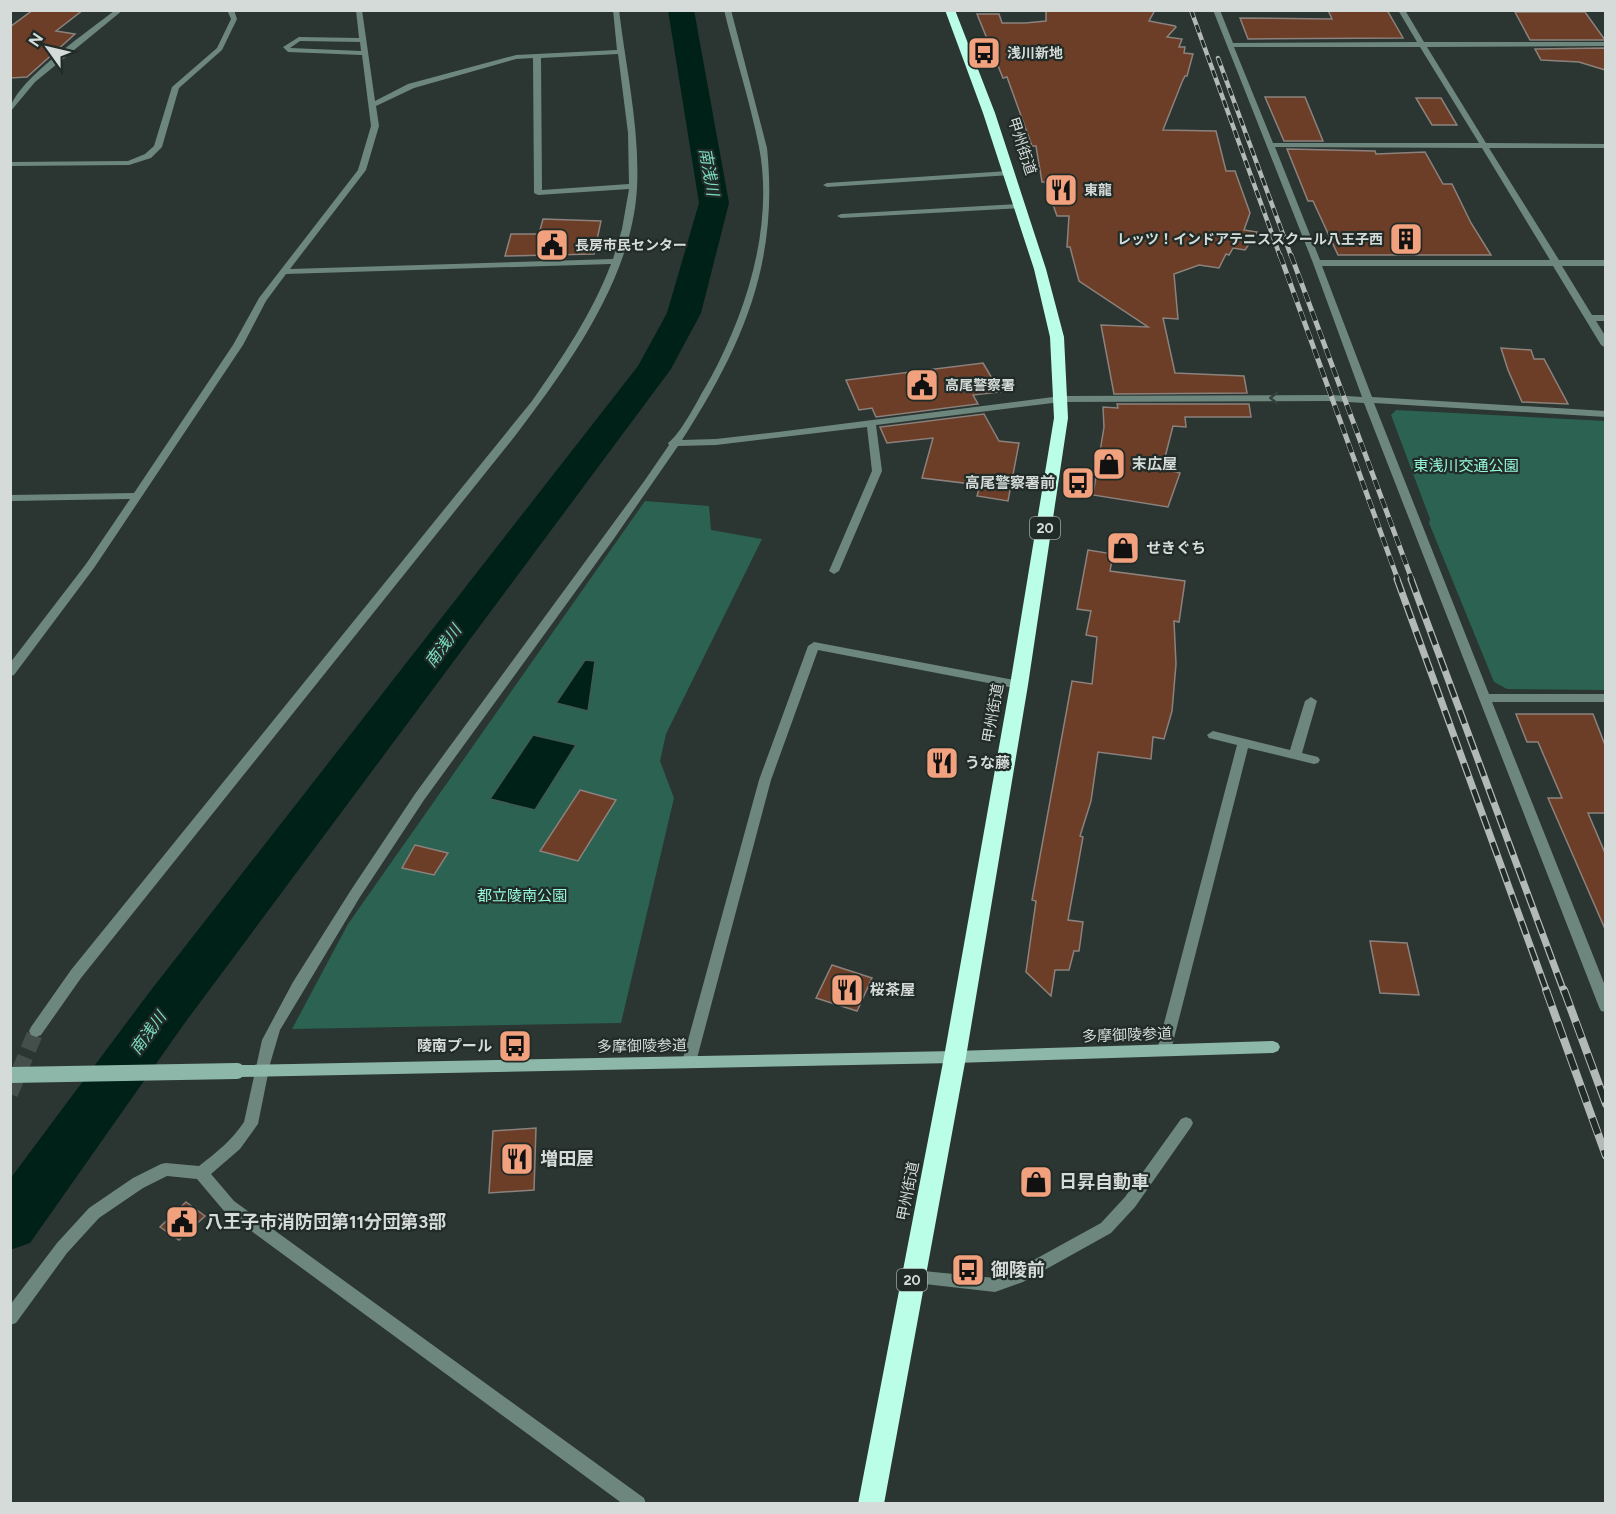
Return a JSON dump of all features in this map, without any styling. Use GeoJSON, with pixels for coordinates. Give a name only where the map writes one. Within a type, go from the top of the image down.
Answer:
{"type":"FeatureCollection","features":[{"type":"Feature","properties":{"kind":"highway","name":"甲州街道"},"geometry":{"type":"LineString","coordinates":[[871,1503],[955,1057],[1019,685],[1059,431],[1061,399],[1054,319],[1008,173],[950,10]]}},
{"type":"Feature","properties":{"kind":"main road","name":"多摩御陵参道"},"geometry":{"type":"LineString","coordinates":[[10,1075],[955,1057],[1273,1047]]}},
{"type":"Feature","properties":{"kind":"street"},"geometry":{"type":"LineString","coordinates":[[10,110],[32,80],[120,10]]}},
{"type":"Feature","properties":{"kind":"street"},"geometry":{"type":"LineString","coordinates":[[10,164],[112,164],[129,163],[148,156],[158,147],[176,87],[220,49],[234,19],[230,10]]}},
{"type":"Feature","properties":{"kind":"street"},"geometry":{"type":"LineString","coordinates":[[10,672],[90,566],[238,345],[262,300],[362,170],[375,126],[374,104],[360,10]]}},
{"type":"Feature","properties":{"kind":"street"},"geometry":{"type":"LineString","coordinates":[[36,1031],[76,974],[412,560],[533,407],[550,384],[590,316],[609,282],[626,224],[632,186],[634,153],[616,10]]}},
{"type":"Feature","properties":{"kind":"street"},"geometry":{"type":"LineString","coordinates":[[201,1173],[235,1146],[251,1124],[273,1030],[349,902],[404,820],[611,535],[706,391],[736,334],[757,271],[764,224],[766,167],[727,10]]}},
{"type":"Feature","properties":{"kind":"street"},"geometry":{"type":"LineString","coordinates":[[1216,10],[1317,263],[1368,400],[1605,1007]]}},
{"type":"Feature","properties":{"kind":"street"},"geometry":{"type":"LineString","coordinates":[[1401,10],[1605,345]]}},
{"type":"Feature","properties":{"kind":"street"},"geometry":{"type":"LineString","coordinates":[[364,40],[299,39],[286,47],[288,50],[366,53]]}},
{"type":"Feature","properties":{"kind":"street"},"geometry":{"type":"LineString","coordinates":[[1229,45],[1605,44]]}},
{"type":"Feature","properties":{"kind":"street"},"geometry":{"type":"LineString","coordinates":[[374,104],[411,86],[469,68],[516,57],[621,52]]}},
{"type":"Feature","properties":{"kind":"street"},"geometry":{"type":"LineString","coordinates":[[537,56],[538,193],[632,186]]}},
{"type":"Feature","properties":{"kind":"street"},"geometry":{"type":"LineString","coordinates":[[1270,145],[1605,146]]}},
{"type":"Feature","properties":{"kind":"street"},"geometry":{"type":"LineString","coordinates":[[826,185],[1008,173]]}},
{"type":"Feature","properties":{"kind":"street"},"geometry":{"type":"LineString","coordinates":[[840,216],[1019,206]]}},
{"type":"Feature","properties":{"kind":"street"},"geometry":{"type":"LineString","coordinates":[[282,272],[615,261]]}},
{"type":"Feature","properties":{"kind":"street"},"geometry":{"type":"LineString","coordinates":[[1317,263],[1605,262]]}},
{"type":"Feature","properties":{"kind":"street"},"geometry":{"type":"LineString","coordinates":[[1589,318],[1605,318]]}},
{"type":"Feature","properties":{"kind":"street"},"geometry":{"type":"LineString","coordinates":[[673,443],[716,442],[1061,399],[1193,397],[1368,400],[1605,414]]}},
{"type":"Feature","properties":{"kind":"street"},"geometry":{"type":"LineString","coordinates":[[834,571],[877,471],[871,422]]}},
{"type":"Feature","properties":{"kind":"street"},"geometry":{"type":"LineString","coordinates":[[10,498],[136,496]]}},
{"type":"Feature","properties":{"kind":"street"},"geometry":{"type":"LineString","coordinates":[[689,1062],[765,780],[814,646],[1019,685]]}},
{"type":"Feature","properties":{"kind":"street"},"geometry":{"type":"LineString","coordinates":[[1484,698],[1605,698]]}},
{"type":"Feature","properties":{"kind":"street"},"geometry":{"type":"LineString","coordinates":[[1295,755],[1311,701]]}},
{"type":"Feature","properties":{"kind":"street"},"geometry":{"type":"LineString","coordinates":[[1213,735],[1314,760]]}},
{"type":"Feature","properties":{"kind":"street"},"geometry":{"type":"LineString","coordinates":[[1164,1050],[1243,743]]}},
{"type":"Feature","properties":{"kind":"street"},"geometry":{"type":"LineString","coordinates":[[912,1277],[995,1285],[1017,1277],[1106,1228],[1130,1202],[1186,1123]]}},
{"type":"Feature","properties":{"kind":"street"},"geometry":{"type":"LineString","coordinates":[[10,1318],[62,1248],[94,1213],[138,1183],[166,1169],[201,1173],[229,1206],[638,1503]]}},
{"type":"Feature","properties":{"kind":"green space","name":"東浅川交通公園"},"geometry":{"type":"Polygon","coordinates":[[[1396,410],[1605,421],[1605,690],[1507,689],[1494,682],[1429,523],[1430,519],[1391,415],[1396,410]]]}},
{"type":"Feature","properties":{"kind":"green space","name":"都立陵南公園"},"geometry":{"type":"Polygon","coordinates":[[[645,501],[709,506],[711,530],[762,539],[666,734],[660,761],[674,798],[621,1023],[292,1029],[348,924],[645,501]]]}},
{"type":"Feature","properties":{"kind":"shaded area"},"geometry":{"type":"Polygon","coordinates":[[[585,660],[595,661],[588,711],[556,703],[585,660]]]}},
{"type":"Feature","properties":{"kind":"shaded area"},"geometry":{"type":"Polygon","coordinates":[[[533,735],[576,745],[535,810],[490,799],[533,735]]]}},
{"type":"Feature","properties":{"kind":"building"},"geometry":{"type":"Polygon","coordinates":[[[33,10],[83,10],[56,31],[75,34],[27,77],[10,78],[10,27],[33,10]]]}},
{"type":"Feature","properties":{"kind":"building"},"geometry":{"type":"Polygon","coordinates":[[[1046,10],[1155,10],[1149,21],[1175,26],[1167,37],[1182,39],[1179,47],[1185,47],[1184,53],[1193,54],[1187,76],[1182,82],[1163,130],[1216,131],[1226,171],[1235,171],[1250,213],[1244,230],[1257,232],[1245,250],[1233,248],[1229,255],[1226,254],[1219,268],[1199,265],[1174,274],[1178,319],[1163,318],[1175,373],[1244,376],[1247,393],[1114,394],[1101,325],[1148,327],[1079,281],[1070,247],[1067,247],[1069,216],[1057,216],[1045,182],[1042,182],[1036,146],[1032,146],[1007,77],[1003,78],[977,14],[999,14],[1002,23],[1025,23],[1046,21],[1046,10]]]}},
{"type":"Feature","properties":{"kind":"building"},"geometry":{"type":"Polygon","coordinates":[[[1328,10],[1387,10],[1403,38],[1248,39],[1240,18],[1332,19],[1328,10]]]}},
{"type":"Feature","properties":{"kind":"building"},"geometry":{"type":"Polygon","coordinates":[[[1515,12],[1585,12],[1605,40],[1530,40],[1515,12]]]}},
{"type":"Feature","properties":{"kind":"building"},"geometry":{"type":"Polygon","coordinates":[[[1605,48],[1605,70],[1579,62],[1541,60],[1535,49],[1605,48]]]}},
{"type":"Feature","properties":{"kind":"building"},"geometry":{"type":"Polygon","coordinates":[[[1265,97],[1305,97],[1323,141],[1284,141],[1265,97]]]}},
{"type":"Feature","properties":{"kind":"building"},"geometry":{"type":"Polygon","coordinates":[[[1416,98],[1441,98],[1457,125],[1432,125],[1416,98]]]}},
{"type":"Feature","properties":{"kind":"building"},"geometry":{"type":"Polygon","coordinates":[[[1287,149],[1375,151],[1376,154],[1425,152],[1443,184],[1452,184],[1471,223],[1491,255],[1338,255],[1313,201],[1308,201],[1287,149]]]}},
{"type":"Feature","properties":{"kind":"building","name":"長房市民センター"},"geometry":{"type":"Polygon","coordinates":[[[543,219],[601,221],[594,254],[505,256],[511,234],[539,234],[543,219]]]}},
{"type":"Feature","properties":{"kind":"building"},"geometry":{"type":"Polygon","coordinates":[[[1501,348],[1531,350],[1534,359],[1544,359],[1568,404],[1522,402],[1501,348]]]}},
{"type":"Feature","properties":{"kind":"building"},"geometry":{"type":"Polygon","coordinates":[[[983,363],[1000,392],[973,395],[978,404],[876,417],[872,408],[859,410],[846,380],[983,363]]]}},
{"type":"Feature","properties":{"kind":"building"},"geometry":{"type":"Polygon","coordinates":[[[1117,404],[1249,404],[1251,417],[1185,417],[1186,427],[1173,426],[1162,469],[1180,473],[1168,507],[1093,495],[1104,427],[1103,407],[1118,408],[1117,404]]]}},
{"type":"Feature","properties":{"kind":"building"},"geometry":{"type":"Polygon","coordinates":[[[984,414],[999,441],[1019,443],[1008,501],[977,496],[980,485],[922,478],[933,438],[887,443],[880,427],[984,414]]]}},
{"type":"Feature","properties":{"kind":"building"},"geometry":{"type":"Polygon","coordinates":[[[1088,550],[1113,554],[1110,571],[1185,581],[1179,622],[1174,621],[1176,664],[1172,711],[1164,739],[1153,737],[1151,759],[1098,752],[1091,801],[1080,836],[1083,837],[1068,920],[1083,922],[1079,951],[1074,951],[1069,970],[1055,970],[1051,996],[1026,972],[1036,901],[1032,900],[1072,681],[1092,684],[1097,637],[1086,635],[1091,611],[1077,609],[1088,550]]]}},
{"type":"Feature","properties":{"kind":"building"},"geometry":{"type":"Polygon","coordinates":[[[1516,714],[1593,714],[1605,745],[1605,813],[1588,813],[1605,853],[1605,929],[1548,798],[1562,798],[1538,742],[1527,742],[1516,714]]]}},
{"type":"Feature","properties":{"kind":"building"},"geometry":{"type":"Polygon","coordinates":[[[580,790],[616,800],[578,861],[540,851],[580,790]]]}},
{"type":"Feature","properties":{"kind":"building"},"geometry":{"type":"Polygon","coordinates":[[[415,845],[448,853],[434,875],[402,868],[415,845]]]}},
{"type":"Feature","properties":{"kind":"building"},"geometry":{"type":"Polygon","coordinates":[[[1370,941],[1407,943],[1419,995],[1380,993],[1370,941]]]}},
{"type":"Feature","properties":{"kind":"building"},"geometry":{"type":"Polygon","coordinates":[[[832,965],[872,978],[857,1011],[816,998],[832,965]]]}},
{"type":"Feature","properties":{"kind":"building"},"geometry":{"type":"Polygon","coordinates":[[[536,1128],[534,1190],[489,1193],[493,1131],[536,1128]]]}},
{"type":"Feature","properties":{"kind":"building","name":"八王子市消防団第11分団第3部"},"geometry":{"type":"Polygon","coordinates":[[[186,1202],[205,1216],[179,1240],[160,1227],[186,1202]]]}},
{"type":"Feature","properties":{"kind":"waterway","name":"南浅川"},"geometry":{"type":"LineString","coordinates":[[10,1225],[166,1009],[654,369],[684,313],[714,203],[681,10]]}},
{"type":"Feature","properties":{"kind":"tunnel"},"geometry":{"type":"LineString","coordinates":[[10,1094],[36,1031]]}},
{"type":"Feature","properties":{"kind":"railway"},"geometry":{"type":"LineString","coordinates":[[1191,10],[1280,256]]}},
{"type":"Feature","properties":{"kind":"railway"},"geometry":{"type":"LineString","coordinates":[[1218,58],[1291,256]]}},
{"type":"Feature","properties":{"kind":"railway"},"geometry":{"type":"LineString","coordinates":[[1280,255],[1398,580]]}},
{"type":"Feature","properties":{"kind":"railway"},"geometry":{"type":"LineString","coordinates":[[1291,255],[1412,580]]}},
{"type":"Feature","properties":{"kind":"railway"},"geometry":{"type":"LineString","coordinates":[[1397,579],[1547,992]]}},
{"type":"Feature","properties":{"kind":"railway"},"geometry":{"type":"LineString","coordinates":[[1411,579],[1564,992]]}},
{"type":"Feature","properties":{"kind":"railway"},"geometry":{"type":"LineString","coordinates":[[1546,990],[1606,1156]]}},
{"type":"Feature","properties":{"kind":"railway"},"geometry":{"type":"LineString","coordinates":[[1564,990],[1606,1104]]}},
{"type":"Feature","properties":{"kind":"place","name":"浅川新地"},"geometry":{"type":"Point","coordinates":[984,53]}},
{"type":"Feature","properties":{"kind":"place","name":"東龍"},"geometry":{"type":"Point","coordinates":[1061,190]}},
{"type":"Feature","properties":{"kind":"place","name":"レッツ！インドアテニススクール八王子西"},"geometry":{"type":"Point","coordinates":[1406,239]}},
{"type":"Feature","properties":{"kind":"place","name":"長房市民センター"},"geometry":{"type":"Point","coordinates":[552,245]}},
{"type":"Feature","properties":{"kind":"place","name":"高尾警察署"},"geometry":{"type":"Point","coordinates":[922,385]}},
{"type":"Feature","properties":{"kind":"place","name":"末広屋"},"geometry":{"type":"Point","coordinates":[1109,464]}},
{"type":"Feature","properties":{"kind":"place","name":"高尾警察署前"},"geometry":{"type":"Point","coordinates":[1078,483]}},
{"type":"Feature","properties":{"kind":"place","name":"せきぐち"},"geometry":{"type":"Point","coordinates":[1123,548]}},
{"type":"Feature","properties":{"kind":"place","name":"うな藤"},"geometry":{"type":"Point","coordinates":[942,763]}},
{"type":"Feature","properties":{"kind":"place","name":"桜茶屋"},"geometry":{"type":"Point","coordinates":[847,990]}},
{"type":"Feature","properties":{"kind":"place","name":"陵南プール"},"geometry":{"type":"Point","coordinates":[515,1046]}},
{"type":"Feature","properties":{"kind":"place","name":"増田屋"},"geometry":{"type":"Point","coordinates":[517,1159]}},
{"type":"Feature","properties":{"kind":"place","name":"日昇自動車"},"geometry":{"type":"Point","coordinates":[1036,1182]}},
{"type":"Feature","properties":{"kind":"place","name":"八王子市消防団第11分団第3部"},"geometry":{"type":"Point","coordinates":[182,1222]}},
{"type":"Feature","properties":{"kind":"place","name":"御陵前"},"geometry":{"type":"Point","coordinates":[968,1270]}}]}
